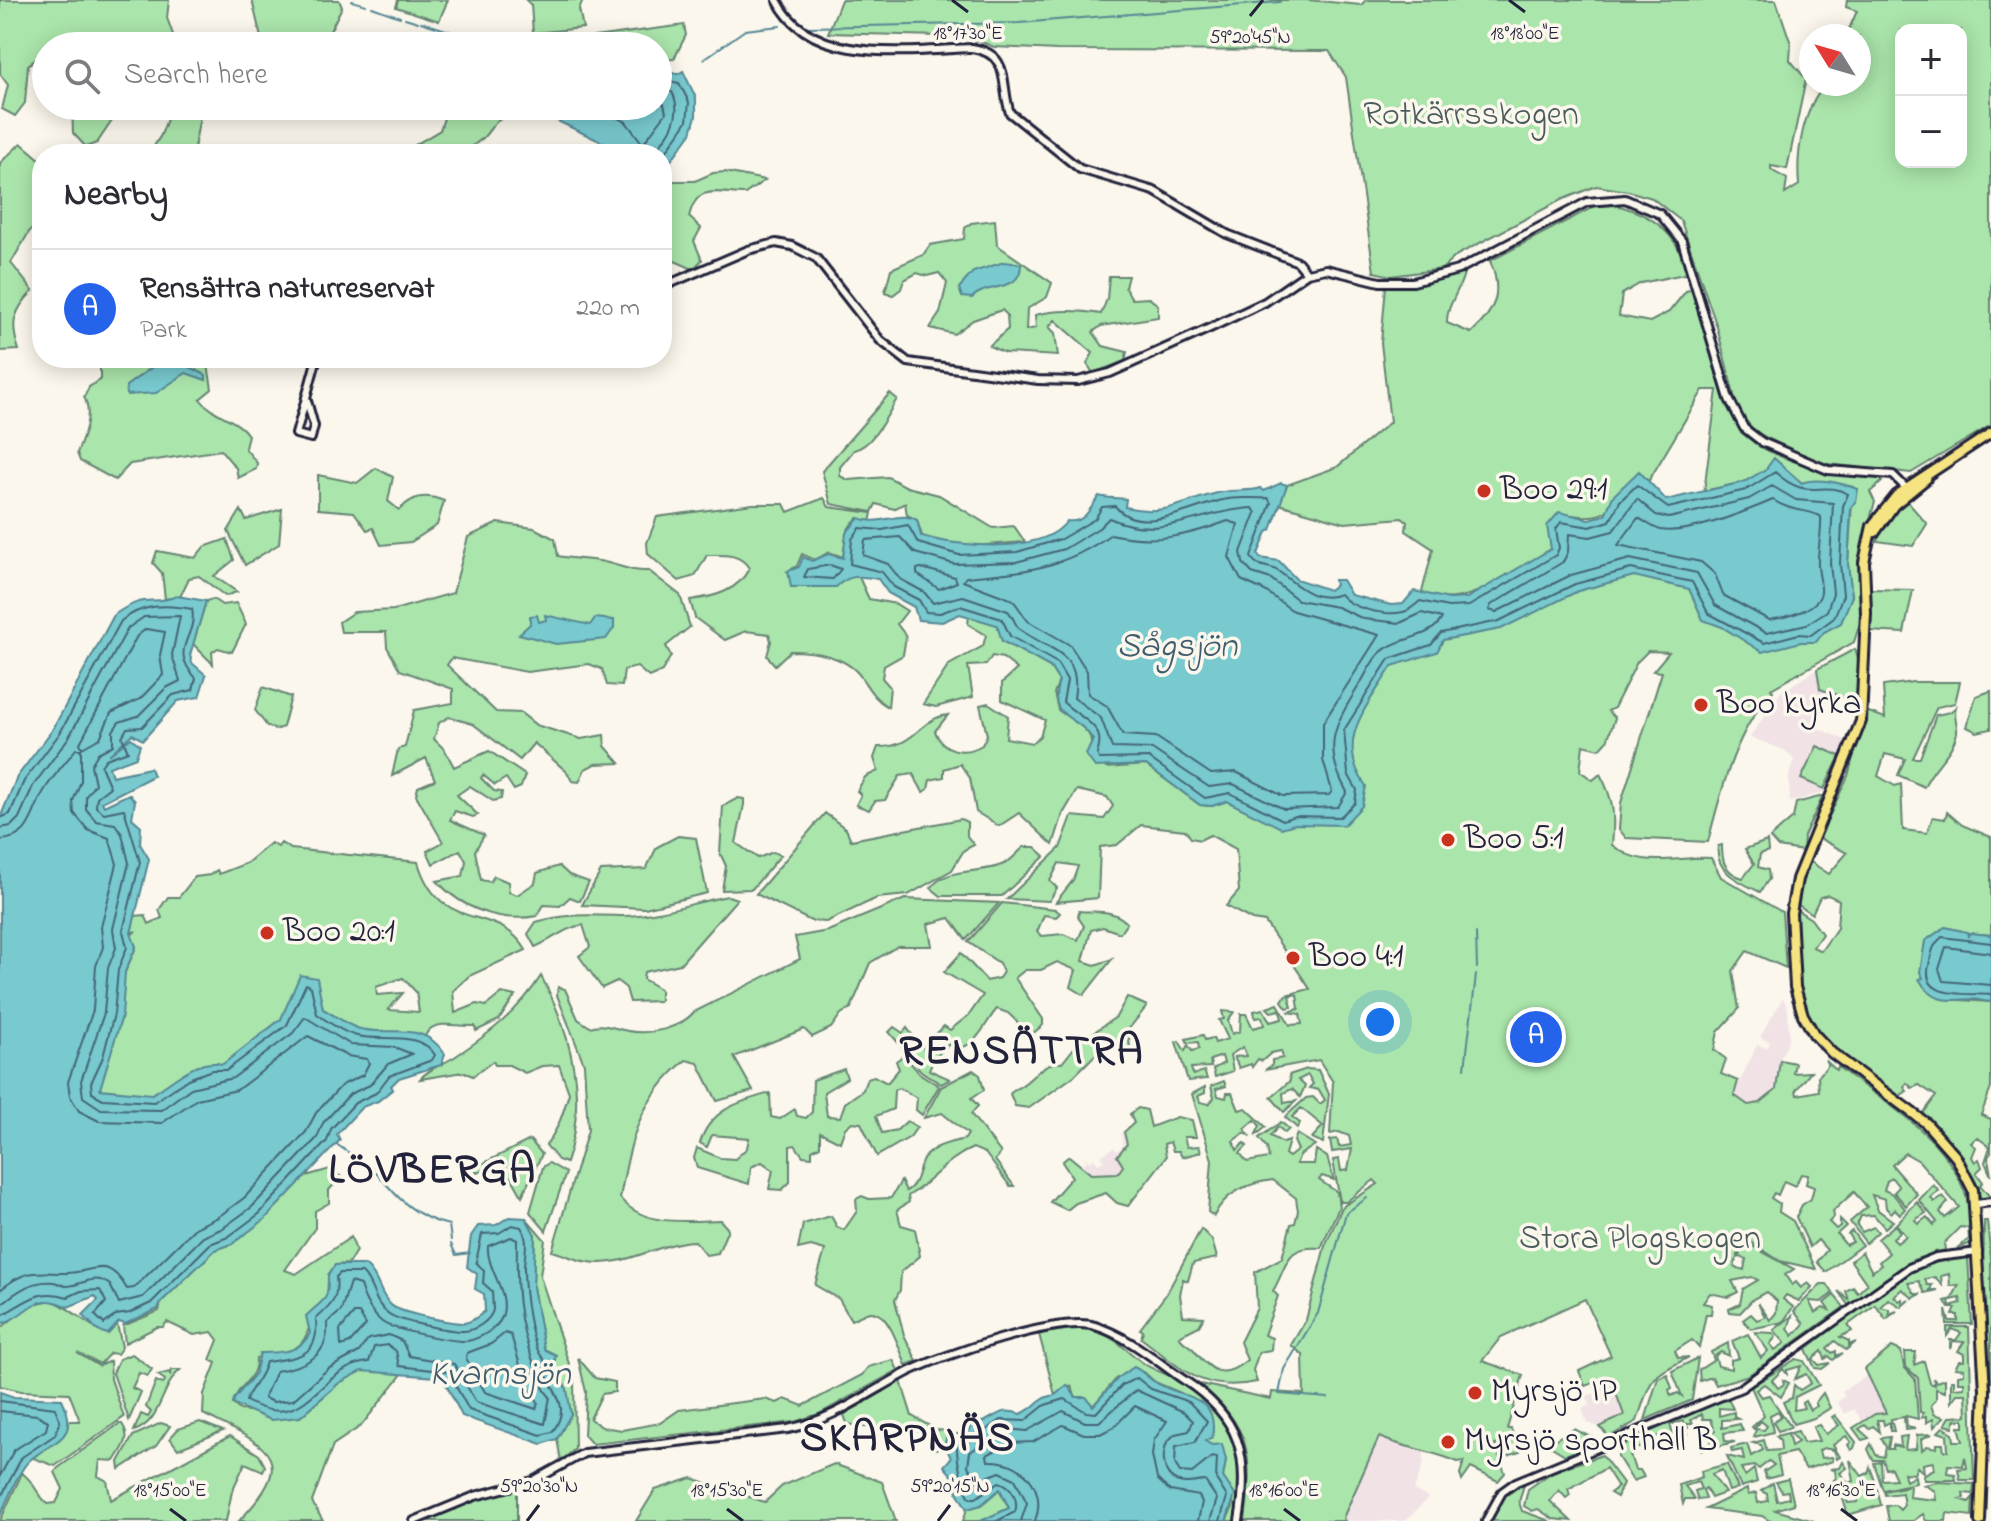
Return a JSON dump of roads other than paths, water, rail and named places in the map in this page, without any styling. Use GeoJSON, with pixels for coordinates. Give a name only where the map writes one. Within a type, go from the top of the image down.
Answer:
{"type":"FeatureCollection","features":[{"type":"Feature","properties":{"kind":"main road"},"geometry":{"type":"LineString","coordinates":[[1980,1521],[1985,1390],[1976,1204],[1965,1173],[1937,1135],[1909,1108],[1832,1053],[1814,1034],[1799,1005],[1795,987],[1792,898],[1861,721],[1866,544],[1872,526],[1885,507],[1991,433]]}},
{"type":"Feature","properties":{"kind":"street"},"geometry":{"type":"LineString","coordinates":[[777,0],[796,25],[829,45],[850,49],[972,48],[990,54],[1005,70],[1010,113],[1065,160],[1087,172],[1154,191],[1227,234],[1298,262],[1307,273]]}},
{"type":"Feature","properties":{"kind":"street"},"geometry":{"type":"LineString","coordinates":[[672,283],[761,245],[792,246],[816,258],[887,348],[908,362],[1038,380],[1078,381],[1110,373],[1210,328],[1265,302],[1307,273],[1326,269],[1380,282],[1413,282],[1469,264],[1587,202],[1610,198],[1640,203],[1666,220],[1682,241],[1729,399],[1744,428],[1762,442],[1828,470],[1890,474],[1908,490]]}},
{"type":"Feature","properties":{"kind":"street"},"geometry":{"type":"LineString","coordinates":[[306,397],[314,426],[311,438],[296,434],[306,397],[314,368]]}},
{"type":"Feature","properties":{"kind":"street"},"geometry":{"type":"LineString","coordinates":[[1976,1204],[1991,1202]]}},
{"type":"Feature","properties":{"kind":"street"},"geometry":{"type":"LineString","coordinates":[[1486,1521],[1502,1492],[1524,1477],[1597,1451],[1642,1427],[1741,1388],[1909,1268],[1936,1257],[1978,1252]]}},
{"type":"Feature","properties":{"kind":"street"},"geometry":{"type":"LineString","coordinates":[[414,1521],[475,1496],[533,1481],[584,1453],[788,1429],[815,1423],[917,1368],[1065,1323],[1083,1323],[1107,1330],[1212,1402],[1228,1421],[1241,1450],[1245,1482],[1239,1521]]}},
{"type":"Feature","properties":{"kind":"water"},"geometry":{"type":"Polygon","coordinates":[[[683,71],[696,98],[696,116],[691,133],[672,159],[672,144],[606,144],[555,120],[672,120],[672,73],[683,71]]]}},
{"type":"Feature","properties":{"kind":"water"},"geometry":{"type":"Polygon","coordinates":[[[1004,262],[1021,264],[1015,280],[972,298],[962,297],[959,288],[973,272],[1004,262]]]}},
{"type":"Feature","properties":{"kind":"water"},"geometry":{"type":"Polygon","coordinates":[[[151,368],[192,368],[206,375],[206,380],[186,373],[156,393],[127,395],[126,386],[151,368]]]}},
{"type":"Feature","properties":{"kind":"water","name":"Sågsjön"},"geometry":{"type":"Polygon","coordinates":[[[1774,458],[1801,483],[1822,481],[1858,489],[1856,502],[1851,507],[1848,564],[1852,596],[1841,623],[1824,632],[1816,642],[1801,642],[1762,652],[1722,627],[1703,620],[1689,589],[1634,576],[1578,591],[1501,629],[1443,640],[1437,652],[1392,666],[1365,709],[1353,738],[1353,753],[1366,786],[1362,806],[1344,825],[1295,824],[1281,828],[1227,801],[1212,806],[1200,805],[1146,765],[1095,767],[1086,755],[1093,740],[1087,731],[1060,710],[1056,694],[1059,681],[1050,667],[1002,641],[997,625],[960,614],[942,622],[918,620],[914,607],[888,593],[878,579],[855,577],[836,587],[791,587],[788,571],[799,567],[803,557],[812,561],[828,554],[843,558],[846,533],[859,518],[874,521],[910,517],[917,520],[921,536],[937,540],[977,545],[1020,544],[1055,532],[1067,521],[1083,518],[1099,496],[1126,499],[1125,507],[1153,510],[1228,491],[1261,488],[1264,491],[1281,483],[1287,485],[1271,530],[1267,532],[1258,554],[1260,558],[1279,561],[1296,579],[1329,590],[1335,585],[1334,580],[1342,580],[1351,595],[1391,605],[1403,604],[1414,591],[1449,599],[1467,598],[1551,549],[1547,526],[1559,512],[1589,519],[1605,515],[1613,496],[1639,471],[1666,500],[1744,482],[1766,469],[1774,458]]]}},
{"type":"Feature","properties":{"kind":"water"},"geometry":{"type":"Polygon","coordinates":[[[177,596],[206,601],[190,655],[192,663],[206,675],[199,697],[178,701],[143,740],[132,734],[109,755],[131,738],[140,745],[136,757],[109,767],[112,776],[150,768],[153,776],[102,802],[104,806],[129,794],[135,801],[132,818],[141,826],[140,844],[149,859],[131,933],[136,947],[125,972],[122,1016],[100,1089],[152,1094],[203,1064],[223,1064],[281,1019],[300,975],[317,978],[323,1009],[349,1024],[369,1031],[404,1031],[425,1036],[445,1054],[441,1065],[399,1078],[391,1086],[393,1089],[378,1101],[362,1107],[337,1134],[340,1140],[264,1220],[232,1244],[215,1250],[161,1302],[158,1309],[125,1324],[119,1322],[108,1334],[98,1331],[83,1315],[98,1300],[95,1296],[68,1307],[56,1302],[38,1303],[0,1324],[0,818],[17,777],[53,729],[114,615],[134,603],[177,596]]]}},
{"type":"Feature","properties":{"kind":"water"},"geometry":{"type":"Polygon","coordinates":[[[537,615],[539,622],[546,620],[545,615],[590,625],[595,618],[614,620],[614,628],[606,639],[556,644],[519,634],[530,624],[530,616],[537,615]]]}},
{"type":"Feature","properties":{"kind":"water"},"geometry":{"type":"Polygon","coordinates":[[[1945,927],[1967,932],[1968,937],[1969,933],[1991,935],[1991,1002],[1942,999],[1930,993],[1919,979],[1923,978],[1920,972],[1925,941],[1945,927]]]}},
{"type":"Feature","properties":{"kind":"water","name":"Kvarnsjön"},"geometry":{"type":"Polygon","coordinates":[[[509,1217],[526,1218],[535,1235],[533,1287],[544,1349],[556,1355],[552,1370],[567,1389],[571,1414],[557,1439],[542,1444],[462,1416],[443,1378],[436,1377],[362,1371],[339,1383],[300,1417],[271,1420],[233,1404],[255,1374],[260,1353],[289,1350],[306,1340],[310,1333],[306,1316],[324,1299],[328,1275],[335,1265],[365,1265],[387,1300],[396,1308],[458,1323],[475,1318],[485,1311],[484,1294],[475,1289],[477,1274],[467,1267],[471,1236],[478,1226],[496,1225],[509,1217]]]}},
{"type":"Feature","properties":{"kind":"water"},"geometry":{"type":"Polygon","coordinates":[[[1134,1367],[1165,1387],[1196,1399],[1210,1412],[1212,1437],[1205,1441],[1212,1445],[1222,1444],[1226,1460],[1223,1477],[1235,1495],[1226,1521],[981,1521],[1009,1508],[1000,1489],[981,1505],[967,1509],[957,1492],[958,1483],[944,1466],[951,1458],[945,1445],[947,1434],[966,1434],[975,1421],[984,1422],[1002,1412],[1021,1414],[1067,1385],[1076,1397],[1086,1397],[1093,1406],[1118,1378],[1134,1367]]]}},
{"type":"Feature","properties":{"kind":"water"},"geometry":{"type":"Polygon","coordinates":[[[0,1392],[14,1397],[62,1399],[68,1423],[62,1437],[25,1465],[0,1515],[0,1392]]]}},
{"type":"Feature","properties":{"kind":"waterway"},"geometry":{"type":"LineString","coordinates":[[352,1],[366,5]]}},
{"type":"Feature","properties":{"kind":"waterway"},"geometry":{"type":"LineString","coordinates":[[807,27],[1019,23],[1280,2]]}},
{"type":"Feature","properties":{"kind":"waterway"},"geometry":{"type":"LineString","coordinates":[[372,7],[400,17]]}},
{"type":"Feature","properties":{"kind":"waterway"},"geometry":{"type":"LineString","coordinates":[[405,18],[418,22]]}},
{"type":"Feature","properties":{"kind":"waterway"},"geometry":{"type":"LineString","coordinates":[[421,22],[452,32]]}},
{"type":"Feature","properties":{"kind":"waterway"},"geometry":{"type":"LineString","coordinates":[[704,59],[745,30],[780,26]]}},
{"type":"Feature","properties":{"kind":"waterway"},"geometry":{"type":"LineString","coordinates":[[1476,933],[1477,968]]}},
{"type":"Feature","properties":{"kind":"waterway"},"geometry":{"type":"LineString","coordinates":[[1465,1068],[1476,975]]}},
{"type":"Feature","properties":{"kind":"waterway"},"geometry":{"type":"LineString","coordinates":[[336,1144],[373,1169]]}},
{"type":"Feature","properties":{"kind":"waterway"},"geometry":{"type":"LineString","coordinates":[[376,1172],[408,1206],[449,1225],[451,1240]]}},
{"type":"Feature","properties":{"kind":"waterway"},"geometry":{"type":"LineString","coordinates":[[1328,1398],[1279,1394],[1284,1369],[1318,1313],[1346,1213],[1367,1198]]}},
{"type":"Feature","properties":{"kind":"waterway"},"geometry":{"type":"LineString","coordinates":[[451,1244],[456,1255],[470,1253]]}},
{"type":"Feature","properties":{"kind":"place","name":"Boo 29:1"},"geometry":{"type":"Point","coordinates":[1484,491]}},
{"type":"Feature","properties":{"kind":"place","name":"Boo kyrka"},"geometry":{"type":"Point","coordinates":[1701,705]}},
{"type":"Feature","properties":{"kind":"place","name":"Boo 5:1"},"geometry":{"type":"Point","coordinates":[1448,840]}},
{"type":"Feature","properties":{"kind":"place","name":"Boo 20:1"},"geometry":{"type":"Point","coordinates":[267,933]}},
{"type":"Feature","properties":{"kind":"place","name":"Boo 4:1"},"geometry":{"type":"Point","coordinates":[1293,958]}},
{"type":"Feature","properties":{"kind":"place","name":"Rensättra naturreservat"},"geometry":{"type":"Point","coordinates":[1536,1037]}},
{"type":"Feature","properties":{"kind":"place","name":"Myrsjö IP"},"geometry":{"type":"Point","coordinates":[1475,1393]}},
{"type":"Feature","properties":{"kind":"place","name":"Myrsjö sporthall B"},"geometry":{"type":"Point","coordinates":[1448,1442]}},
{"type":"Feature","properties":{"kind":"district","name":"RENSÄTTRA"},"geometry":{"type":"Point","coordinates":[1022,1052]}},
{"type":"Feature","properties":{"kind":"district","name":"LÖVBERGA"},"geometry":{"type":"Point","coordinates":[433,1171]}},
{"type":"Feature","properties":{"kind":"district","name":"SKARPNÄS"},"geometry":{"type":"Point","coordinates":[908,1439]}},
{"type":"Feature","properties":{"kind":"park label","name":"Rotkärrsskogen"},"geometry":{"type":"Point","coordinates":[1471,116]}},
{"type":"Feature","properties":{"kind":"park label","name":"Stora Plogskogen"},"geometry":{"type":"Point","coordinates":[1640,1240]}}]}
